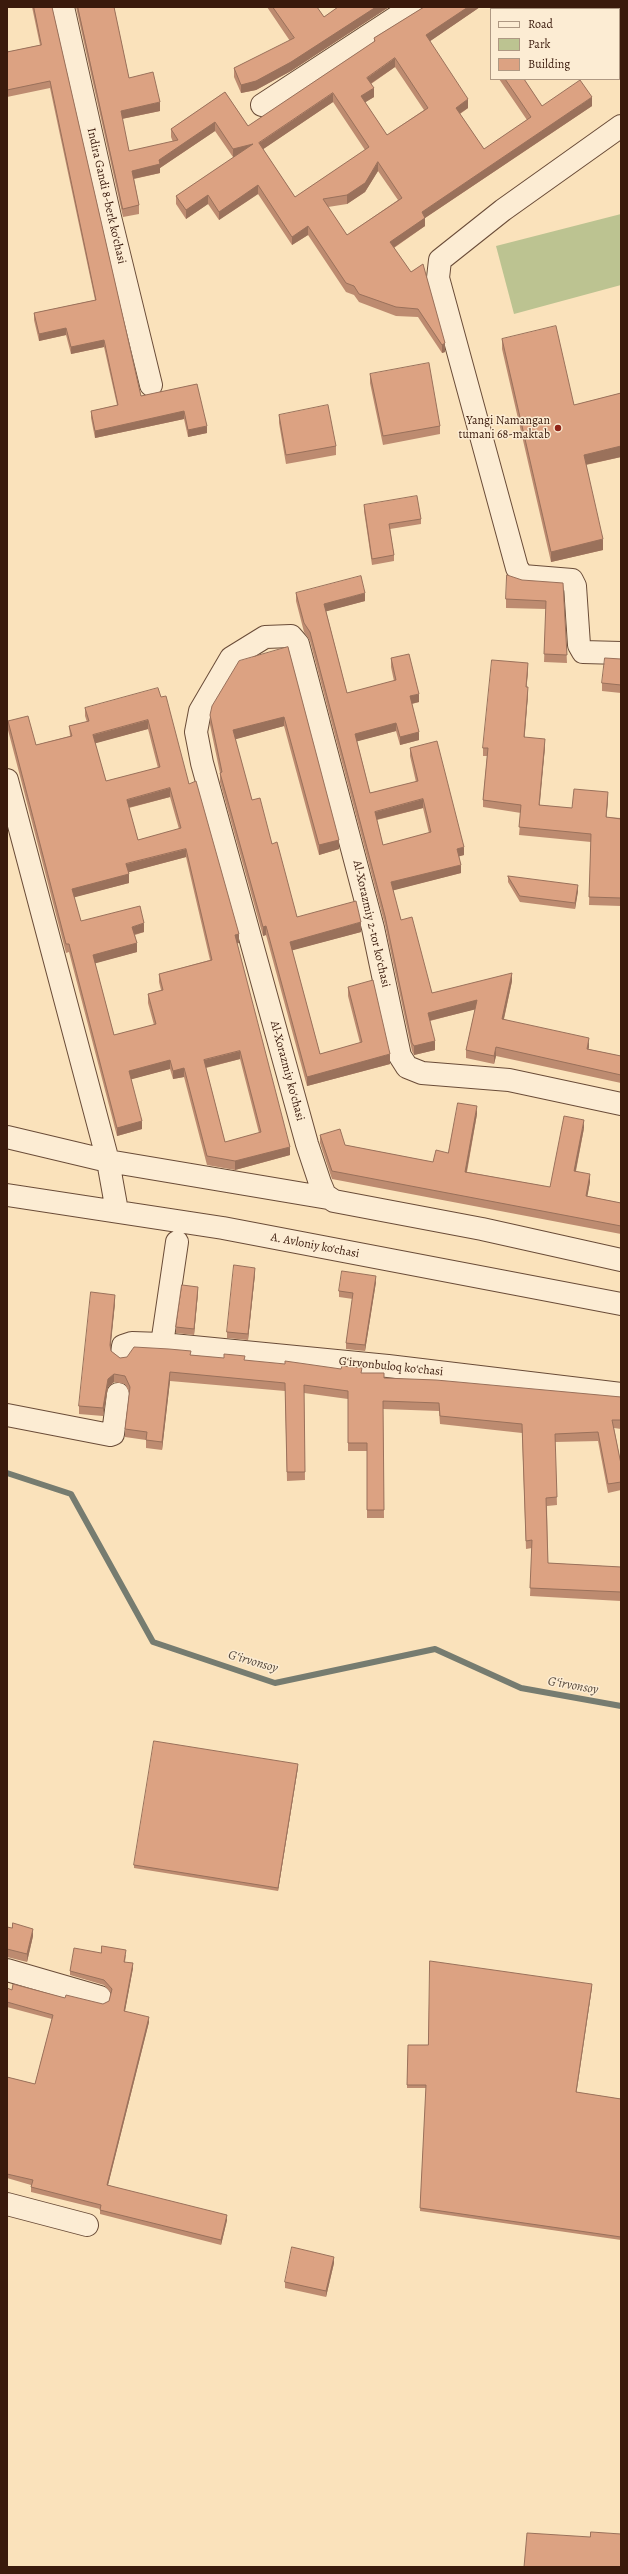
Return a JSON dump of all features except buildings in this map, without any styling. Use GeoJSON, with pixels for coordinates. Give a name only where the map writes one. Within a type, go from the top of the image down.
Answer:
{"type":"FeatureCollection","features":[{"type":"Feature","properties":{"kind":"street","name":"Indira Gandi 8-berk koʻchasi"},"geometry":{"type":"LineString","coordinates":[[63,7],[110,217],[151,385]]}},
{"type":"Feature","properties":{"kind":"street"},"geometry":{"type":"LineString","coordinates":[[262,105],[412,7]]}},
{"type":"Feature","properties":{"kind":"street"},"geometry":{"type":"LineString","coordinates":[[621,126],[503,210],[440,260],[438,278],[517,568],[523,576],[572,580],[575,586],[579,645],[583,652],[621,653]]}},
{"type":"Feature","properties":{"kind":"street","name":"Al-Xorazmiy 2-tor koʻchasi"},"geometry":{"type":"LineString","coordinates":[[230,658],[264,637],[291,636],[298,644],[373,928],[400,1056],[407,1067],[422,1073],[509,1080],[621,1104]]}},
{"type":"Feature","properties":{"kind":"street","name":"Al-Xorazmiy koʻchasi"},"geometry":{"type":"LineString","coordinates":[[230,658],[200,711],[196,732],[202,763],[307,1144],[320,1183],[328,1198]]}},
{"type":"Feature","properties":{"kind":"street"},"geometry":{"type":"LineString","coordinates":[[7,780],[108,1161],[117,1211]]}},
{"type":"Feature","properties":{"kind":"street"},"geometry":{"type":"LineString","coordinates":[[7,1137],[108,1161],[328,1198],[621,1260]]}},
{"type":"Feature","properties":{"kind":"street","name":"A. Avloniy ko‘chasi"},"geometry":{"type":"LineString","coordinates":[[7,1195],[223,1228],[621,1304]]}},
{"type":"Feature","properties":{"kind":"street"},"geometry":{"type":"LineString","coordinates":[[162,1344],[177,1242]]}},
{"type":"Feature","properties":{"kind":"street","name":"Gʻirvonbuloq koʻchasi"},"geometry":{"type":"LineString","coordinates":[[122,1354],[123,1346],[132,1343],[162,1344],[388,1366],[621,1394]]}},
{"type":"Feature","properties":{"kind":"street"},"geometry":{"type":"LineString","coordinates":[[7,1414],[110,1435],[113,1434],[118,1394]]}},
{"type":"Feature","properties":{"kind":"street"},"geometry":{"type":"LineString","coordinates":[[7,1970],[100,1997]]}},
{"type":"Feature","properties":{"kind":"street"},"geometry":{"type":"LineString","coordinates":[[7,2204],[87,2225]]}},
{"type":"Feature","properties":{"kind":"green space"},"geometry":{"type":"Polygon","coordinates":[[[621,214],[621,285],[514,314],[496,246],[621,214]]]}},
{"type":"Feature","properties":{"kind":"waterway","name":"G‘irvonsoy"},"geometry":{"type":"LineString","coordinates":[[7,1473],[71,1494],[153,1642],[275,1683],[435,1649],[521,1688],[621,1706]]}},
{"type":"Feature","properties":{"kind":"place","name":"Yangi Namangan tumani 68-maktab"},"geometry":{"type":"Point","coordinates":[558,428]}}]}
